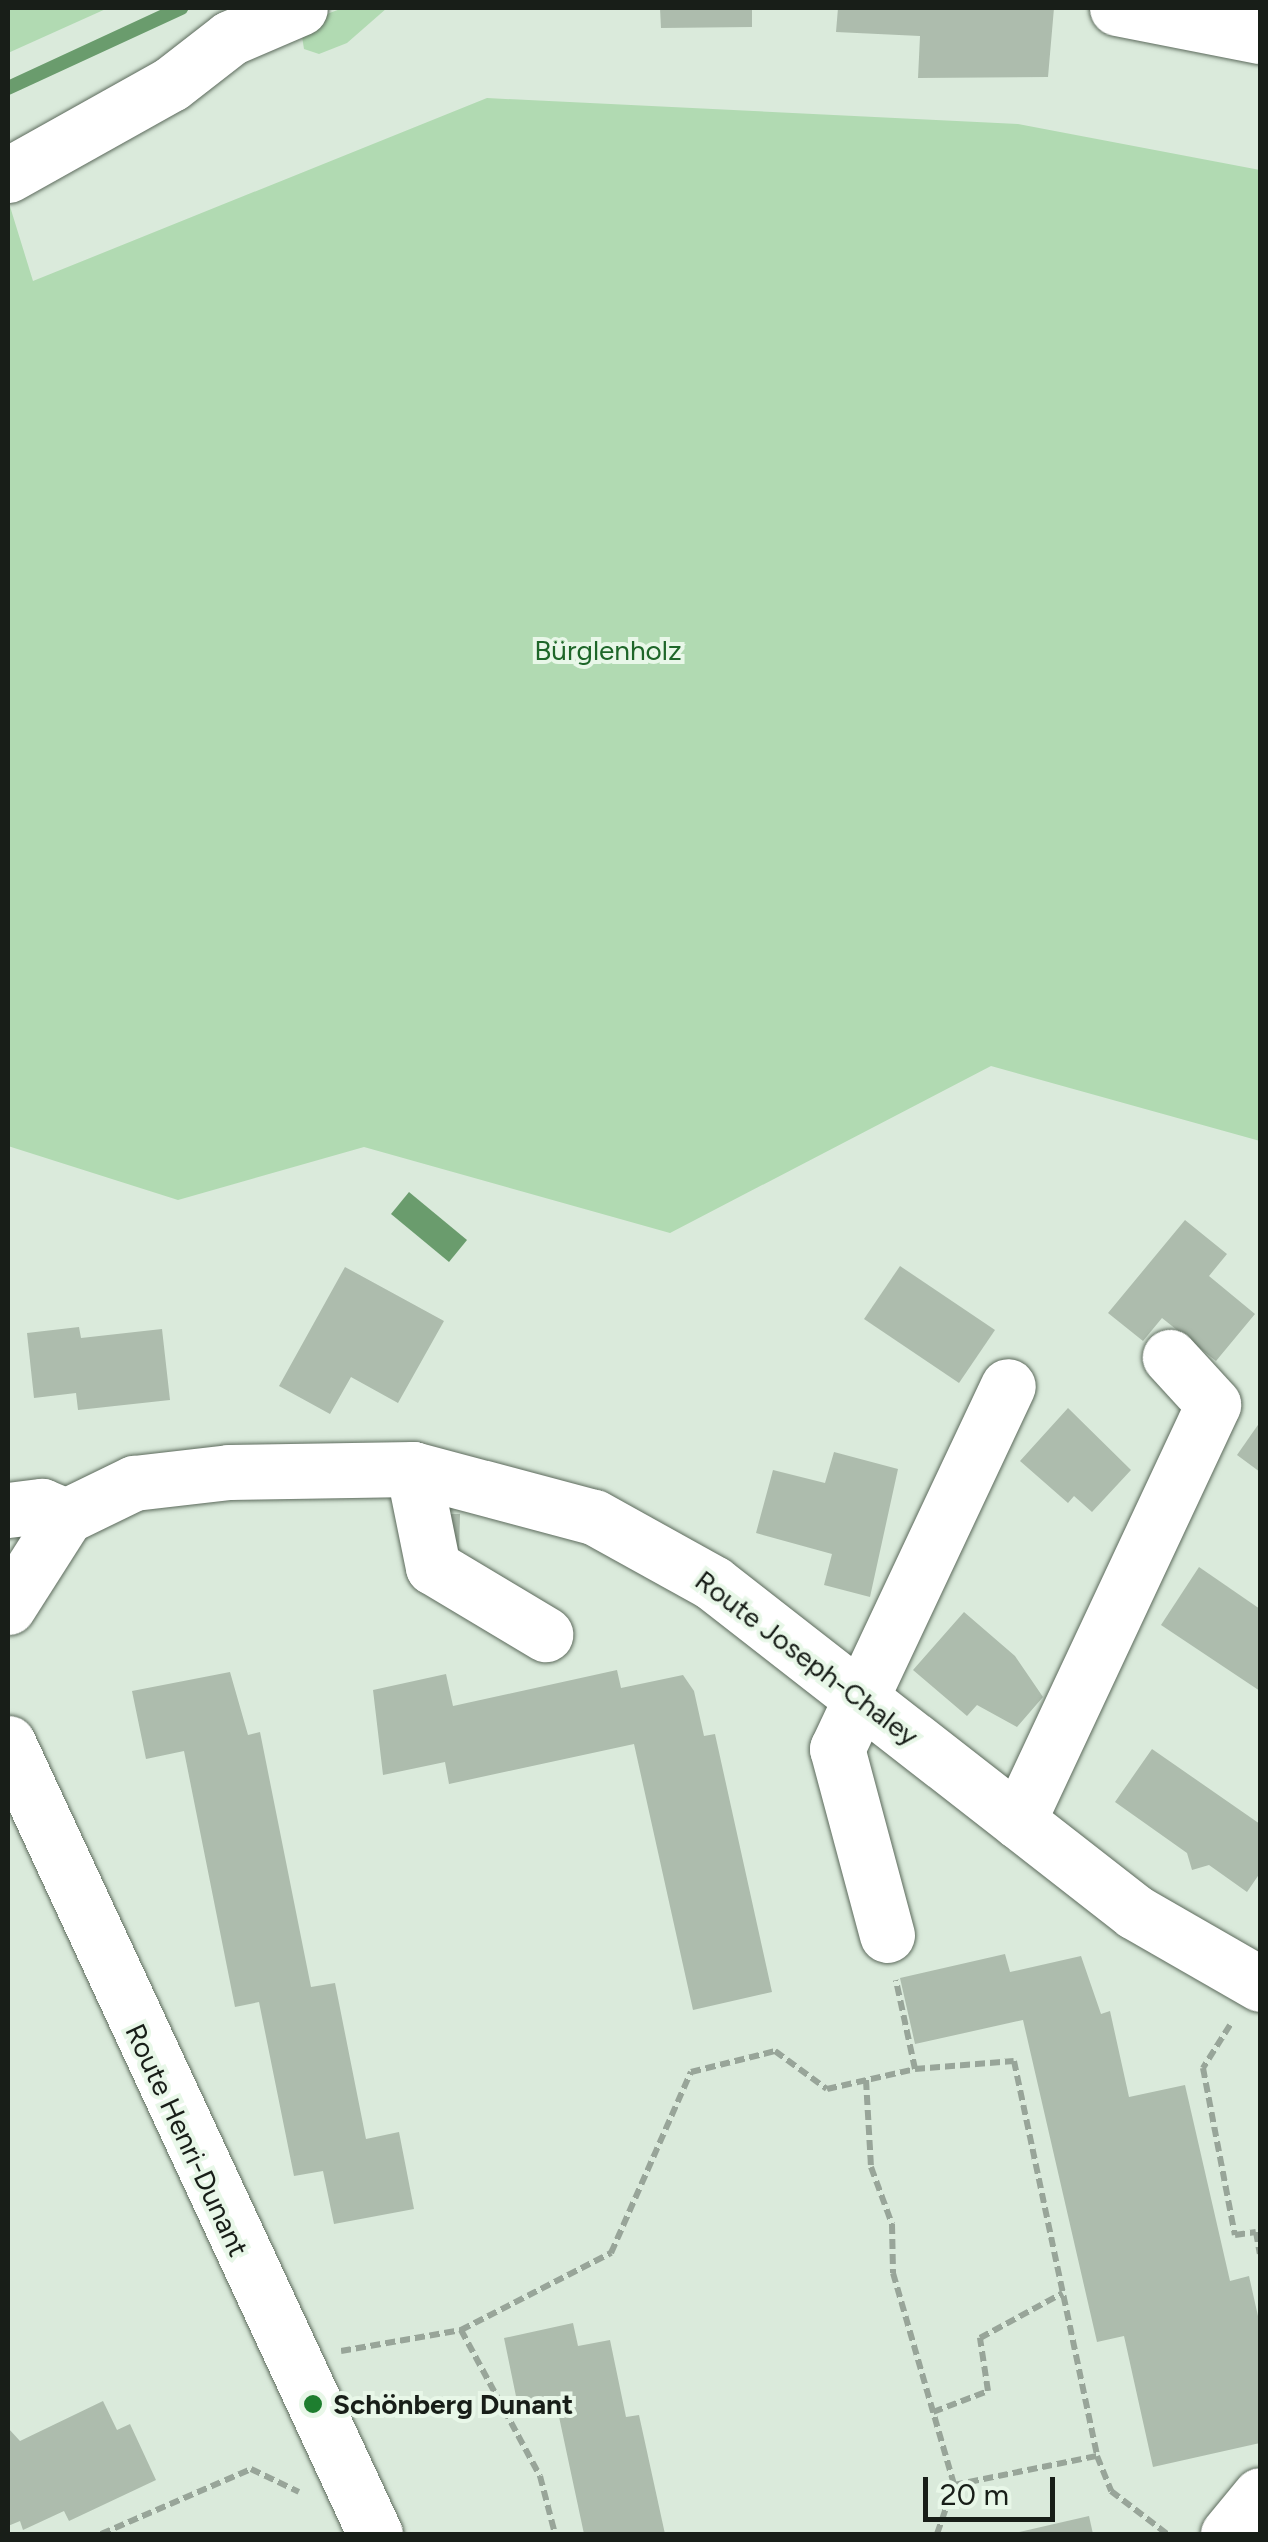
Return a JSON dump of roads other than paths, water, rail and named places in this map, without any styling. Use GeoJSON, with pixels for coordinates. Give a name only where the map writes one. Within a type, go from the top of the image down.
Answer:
{"type":"FeatureCollection","features":[{"type":"Feature","properties":{"kind":"street"},"geometry":{"type":"LineString","coordinates":[[8,175],[170,84],[230,38],[300,8]]}},
{"type":"Feature","properties":{"kind":"street"},"geometry":{"type":"LineString","coordinates":[[1117,8],[1260,36]]}},
{"type":"Feature","properties":{"kind":"street"},"geometry":{"type":"LineString","coordinates":[[1018,1821],[1213,1404],[1170,1357]]}},
{"type":"Feature","properties":{"kind":"street"},"geometry":{"type":"LineString","coordinates":[[887,1935],[837,1750],[1008,1386]]}},
{"type":"Feature","properties":{"kind":"street"},"geometry":{"type":"LineString","coordinates":[[414,1469],[433,1567],[544,1634]]}},
{"type":"Feature","properties":{"kind":"street","name":"Route Joseph-Chaley"},"geometry":{"type":"LineString","coordinates":[[66,1516],[134,1483],[414,1469],[594,1517],[713,1583],[1136,1912],[1251,1995]]}},
{"type":"Feature","properties":{"kind":"street"},"geometry":{"type":"LineString","coordinates":[[8,1510],[42,1506],[66,1516],[8,1607]]}},
{"type":"Feature","properties":{"kind":"street","name":"Route Henri-Dunant"},"geometry":{"type":"LineString","coordinates":[[8,1743],[344,2522]]}},
{"type":"Feature","properties":{"kind":"street"},"geometry":{"type":"LineString","coordinates":[[1228,2534],[1260,2495]]}},
{"type":"Feature","properties":{"kind":"waterway"},"geometry":{"type":"LineString","coordinates":[[8,88],[181,8]]}},
{"type":"Feature","properties":{"kind":"place","name":"Schönberg Dunant"},"geometry":{"type":"Point","coordinates":[313,2404]}},
{"type":"Feature","properties":{"kind":"park label","name":"Bürglenholz"},"geometry":{"type":"Point","coordinates":[608,650]}}]}
